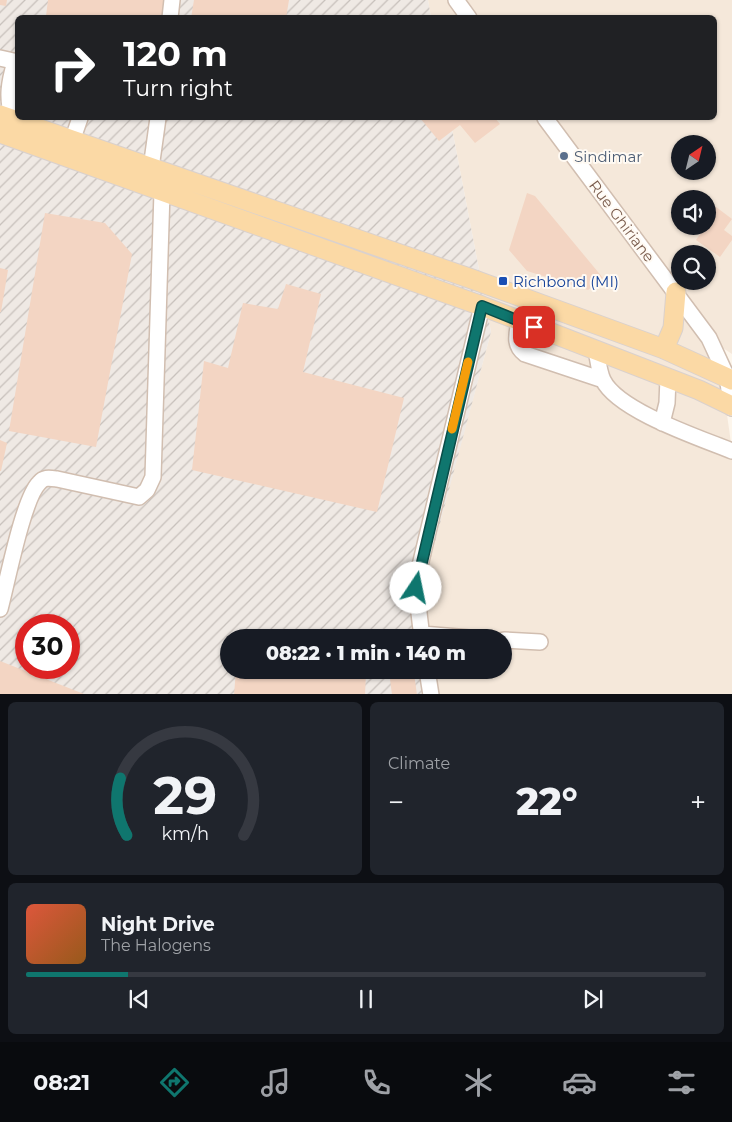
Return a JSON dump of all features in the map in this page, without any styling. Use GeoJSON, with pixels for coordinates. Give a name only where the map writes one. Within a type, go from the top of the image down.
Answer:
{"type":"FeatureCollection","features":[{"type":"Feature","properties":{"kind":"main road"},"geometry":{"type":"LineString","coordinates":[[4,122],[72,141],[469,278],[664,350],[729,379]]}},
{"type":"Feature","properties":{"kind":"main road"},"geometry":{"type":"LineString","coordinates":[[4,122],[162,192],[482,306],[668,378],[732,407]]}},
{"type":"Feature","properties":{"kind":"main road"},"geometry":{"type":"LineString","coordinates":[[664,350],[673,328],[676,292]]}},
{"type":"Feature","properties":{"kind":"street"},"geometry":{"type":"LineString","coordinates":[[170,15],[172,0]]}},
{"type":"Feature","properties":{"kind":"street"},"geometry":{"type":"LineString","coordinates":[[456,0],[467,15]]}},
{"type":"Feature","properties":{"kind":"street"},"geometry":{"type":"LineString","coordinates":[[4,122],[11,61]]}},
{"type":"Feature","properties":{"kind":"street"},"geometry":{"type":"LineString","coordinates":[[72,141],[79,120]]}},
{"type":"Feature","properties":{"kind":"street"},"geometry":{"type":"LineString","coordinates":[[151,168],[158,120]]}},
{"type":"Feature","properties":{"kind":"street","name":"Rue Ghiriane"},"geometry":{"type":"LineString","coordinates":[[547,120],[709,338],[729,379],[732,407]]}},
{"type":"Feature","properties":{"kind":"street"},"geometry":{"type":"LineString","coordinates":[[0,609],[33,490],[40,481],[46,478],[56,479],[139,498],[147,490],[152,478],[162,192]]}},
{"type":"Feature","properties":{"kind":"street"},"geometry":{"type":"LineString","coordinates":[[421,629],[416,588],[417,578],[482,306]]}},
{"type":"Feature","properties":{"kind":"street"},"geometry":{"type":"LineString","coordinates":[[519,321],[516,338],[518,349],[525,354],[603,380]]}},
{"type":"Feature","properties":{"kind":"street"},"geometry":{"type":"LineString","coordinates":[[596,350],[603,380],[618,398],[662,423],[732,451]]}},
{"type":"Feature","properties":{"kind":"street"},"geometry":{"type":"LineString","coordinates":[[662,423],[667,403],[668,378]]}},
{"type":"Feature","properties":{"kind":"street"},"geometry":{"type":"LineString","coordinates":[[512,640],[540,642]]}},
{"type":"Feature","properties":{"kind":"street"},"geometry":{"type":"LineString","coordinates":[[428,679],[431,694]]}},
{"type":"Feature","properties":{"kind":"shaded area"},"geometry":{"type":"Polygon","coordinates":[[[0,0],[428,0],[431,15],[15,15],[15,120],[450,120],[491,332],[421,595],[427,629],[220,629],[220,679],[436,679],[438,694],[0,694],[0,0]]]}},
{"type":"Feature","properties":{"kind":"shaded area"},"geometry":{"type":"Polygon","coordinates":[[[428,0],[732,0],[732,354],[717,344],[732,450],[732,694],[438,694],[436,679],[512,679],[512,629],[426,629],[420,595],[491,332],[450,120],[717,120],[717,15],[431,15],[428,0]]]}},
{"type":"Feature","properties":{"kind":"building"},"geometry":{"type":"Polygon","coordinates":[[[0,0],[7,0],[6,6],[0,5],[0,0]]]}},
{"type":"Feature","properties":{"kind":"building"},"geometry":{"type":"Polygon","coordinates":[[[48,0],[165,0],[162,15],[46,15],[48,0]]]}},
{"type":"Feature","properties":{"kind":"building"},"geometry":{"type":"Polygon","coordinates":[[[194,0],[289,0],[286,15],[192,15],[194,0]]]}},
{"type":"Feature","properties":{"kind":"building"},"geometry":{"type":"Polygon","coordinates":[[[422,120],[497,120],[500,124],[475,143],[460,125],[439,141],[422,120]]]}},
{"type":"Feature","properties":{"kind":"building"},"geometry":{"type":"Polygon","coordinates":[[[527,193],[535,196],[603,278],[588,290],[527,271],[509,250],[527,193]]]}},
{"type":"Feature","properties":{"kind":"building"},"geometry":{"type":"Polygon","coordinates":[[[716,207],[732,219],[724,230],[732,236],[732,240],[720,257],[716,254],[716,245],[703,245],[696,240],[699,235],[716,235],[716,207]]]}},
{"type":"Feature","properties":{"kind":"building"},"geometry":{"type":"Polygon","coordinates":[[[45,213],[105,223],[132,254],[96,447],[9,431],[45,213]]]}},
{"type":"Feature","properties":{"kind":"building"},"geometry":{"type":"Polygon","coordinates":[[[0,268],[8,270],[1,312],[0,312],[0,268]]]}},
{"type":"Feature","properties":{"kind":"building"},"geometry":{"type":"Polygon","coordinates":[[[286,284],[321,294],[303,372],[404,398],[377,512],[192,470],[204,361],[228,368],[243,303],[278,309],[286,284]]]}},
{"type":"Feature","properties":{"kind":"building"},"geometry":{"type":"Polygon","coordinates":[[[0,440],[7,443],[1,471],[0,471],[0,440]]]}},
{"type":"Feature","properties":{"kind":"building"},"geometry":{"type":"Polygon","coordinates":[[[0,661],[15,667],[15,679],[46,679],[84,694],[0,694],[0,661]]]}},
{"type":"Feature","properties":{"kind":"building"},"geometry":{"type":"Polygon","coordinates":[[[235,679],[366,679],[365,694],[234,694],[235,679]]]}},
{"type":"Feature","properties":{"kind":"building"},"geometry":{"type":"Polygon","coordinates":[[[390,679],[415,679],[417,694],[392,694],[390,679]]]}},
{"type":"Feature","properties":{"kind":"slow traffic"},"geometry":{"type":"LineString","coordinates":[[452,429],[468,362]]}},
{"type":"Feature","properties":{"kind":"place","name":"Sindimar"},"geometry":{"type":"Point","coordinates":[564,156]}},
{"type":"Feature","properties":{"kind":"place","name":"Richbond (MI)"},"geometry":{"type":"Point","coordinates":[503,281]}},
{"type":"Feature","properties":{"kind":"route"},"geometry":{"type":"LineString","coordinates":[[416,588],[482,306],[534,327]]}}]}
